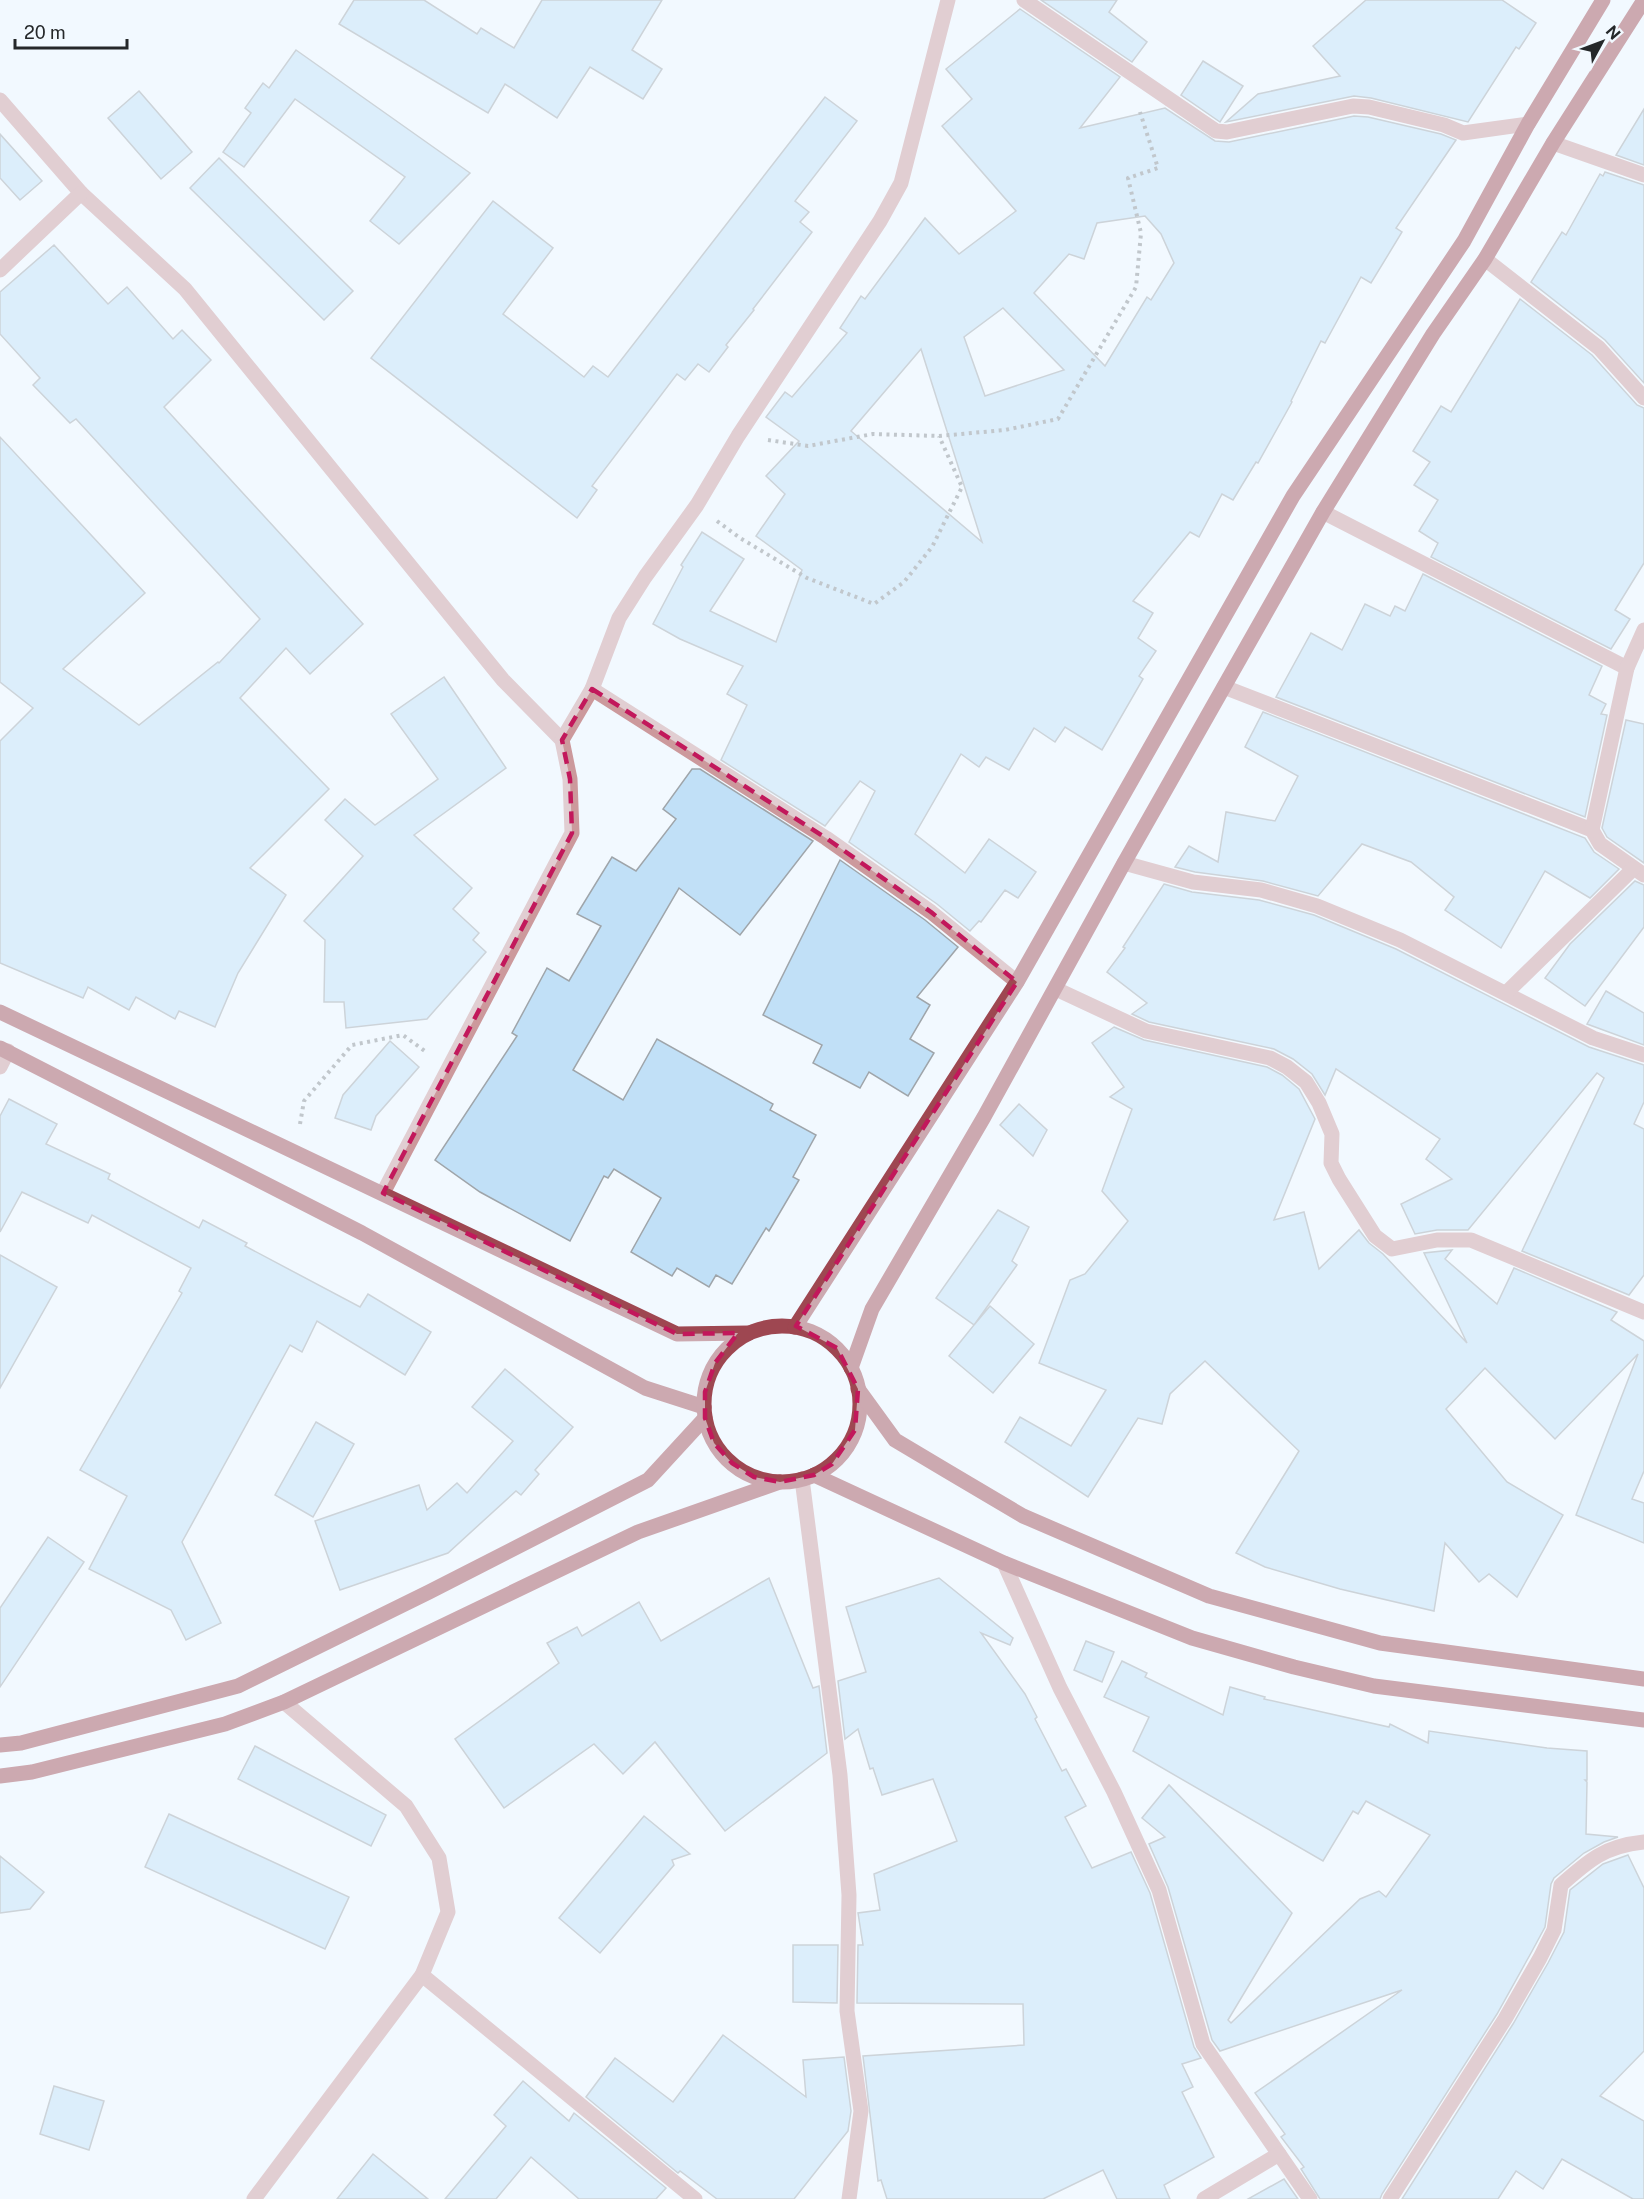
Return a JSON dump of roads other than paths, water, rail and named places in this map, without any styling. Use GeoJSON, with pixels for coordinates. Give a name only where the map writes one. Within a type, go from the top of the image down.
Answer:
{"type":"FeatureCollection","features":[{"type":"Feature","properties":{"kind":"main road"},"geometry":{"type":"LineString","coordinates":[[795,1327],[1017,982],[1293,496],[1464,241],[1528,124],[1603,0]]}},
{"type":"Feature","properties":{"kind":"main road"},"geometry":{"type":"LineString","coordinates":[[851,1368],[872,1309],[984,1117],[1124,863],[1323,512],[1434,334],[1485,259],[1553,143],[1644,0]]}},
{"type":"Feature","properties":{"kind":"main road"},"geometry":{"type":"LineString","coordinates":[[0,1012],[677,1334],[749,1333]]}},
{"type":"Feature","properties":{"kind":"main road"},"geometry":{"type":"LineString","coordinates":[[4,1049],[362,1233],[645,1388],[704,1413]]}},
{"type":"Feature","properties":{"kind":"main road"},"geometry":{"type":"LineString","coordinates":[[0,1776],[32,1772],[225,1724],[284,1702],[638,1532],[780,1482],[808,1477],[832,1464],[846,1449],[855,1430],[860,1410],[858,1389],[851,1368],[841,1353],[828,1341],[807,1330],[772,1326],[749,1333],[736,1340],[715,1363],[708,1377],[704,1413],[714,1443],[732,1463],[754,1476],[780,1482]]}},
{"type":"Feature","properties":{"kind":"main road"},"geometry":{"type":"LineString","coordinates":[[858,1389],[896,1440],[1023,1516],[1209,1596],[1380,1643],[1644,1679]]}},
{"type":"Feature","properties":{"kind":"main road"},"geometry":{"type":"LineString","coordinates":[[0,1745],[21,1743],[238,1686],[648,1480],[704,1413]]}},
{"type":"Feature","properties":{"kind":"main road"},"geometry":{"type":"LineString","coordinates":[[808,1477],[1004,1563],[1192,1638],[1305,1670],[1374,1686],[1644,1720]]}},
{"type":"Feature","properties":{"kind":"street"},"geometry":{"type":"LineString","coordinates":[[562,740],[592,689],[619,618],[645,577],[697,505],[738,436],[880,221],[901,183],[948,0]]}},
{"type":"Feature","properties":{"kind":"street"},"geometry":{"type":"LineString","coordinates":[[1024,0],[1199,122],[1216,131],[1227,132],[1353,106],[1380,109],[1444,125],[1463,133],[1528,124]]}},
{"type":"Feature","properties":{"kind":"street"},"geometry":{"type":"LineString","coordinates":[[0,100],[81,193],[185,290],[503,680],[562,740],[570,779],[572,833],[383,1193]]}},
{"type":"Feature","properties":{"kind":"street"},"geometry":{"type":"LineString","coordinates":[[1553,143],[1644,174]]}},
{"type":"Feature","properties":{"kind":"street"},"geometry":{"type":"LineString","coordinates":[[0,270],[81,193]]}},
{"type":"Feature","properties":{"kind":"street"},"geometry":{"type":"LineString","coordinates":[[1485,259],[1599,348],[1644,398]]}},
{"type":"Feature","properties":{"kind":"street"},"geometry":{"type":"LineString","coordinates":[[1323,512],[1627,668]]}},
{"type":"Feature","properties":{"kind":"street"},"geometry":{"type":"LineString","coordinates":[[1592,830],[1627,668],[1644,630]]}},
{"type":"Feature","properties":{"kind":"street"},"geometry":{"type":"LineString","coordinates":[[1224,687],[1592,830],[1600,844],[1638,872],[1506,993]]}},
{"type":"Feature","properties":{"kind":"street"},"geometry":{"type":"LineString","coordinates":[[592,689],[826,838],[931,912],[1017,982]]}},
{"type":"Feature","properties":{"kind":"street"},"geometry":{"type":"LineString","coordinates":[[1124,863],[1193,882],[1261,890],[1317,906],[1400,940],[1593,1038],[1644,1056]]}},
{"type":"Feature","properties":{"kind":"street"},"geometry":{"type":"LineString","coordinates":[[1056,989],[1146,1031],[1270,1058],[1287,1067],[1306,1082],[1319,1103],[1332,1134],[1331,1163],[1339,1179],[1374,1236],[1392,1249],[1437,1240],[1471,1240],[1644,1312]]}},
{"type":"Feature","properties":{"kind":"street"},"geometry":{"type":"LineString","coordinates":[[0,1067],[4,1049]]}},
{"type":"Feature","properties":{"kind":"street"},"geometry":{"type":"LineString","coordinates":[[808,1477],[840,1775],[849,1895],[847,2011],[861,2111],[849,2199]]}},
{"type":"Feature","properties":{"kind":"street"},"geometry":{"type":"LineString","coordinates":[[1004,1563],[1060,1688],[1114,1792],[1159,1890],[1203,2044],[1310,2199]]}},
{"type":"Feature","properties":{"kind":"street"},"geometry":{"type":"LineString","coordinates":[[254,2199],[422,1975],[448,1912],[439,1858],[406,1806],[284,1702]]}},
{"type":"Feature","properties":{"kind":"street"},"geometry":{"type":"LineString","coordinates":[[1390,2199],[1505,2019],[1540,1958],[1554,1930],[1561,1885],[1589,1860],[1603,1851],[1623,1844],[1644,1842]]}},
{"type":"Feature","properties":{"kind":"street"},"geometry":{"type":"LineString","coordinates":[[422,1975],[695,2199]]}},
{"type":"Feature","properties":{"kind":"street"},"geometry":{"type":"LineString","coordinates":[[1204,2199],[1280,2154]]}}]}
